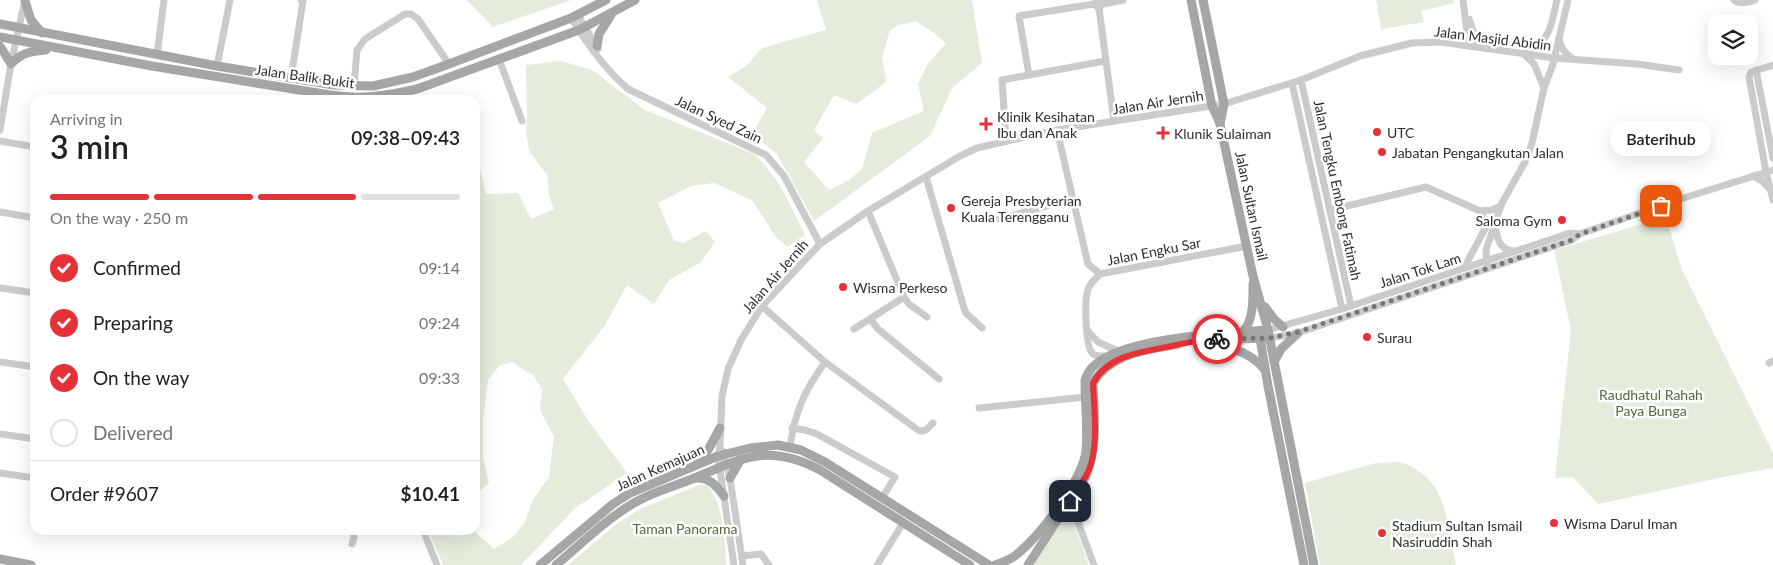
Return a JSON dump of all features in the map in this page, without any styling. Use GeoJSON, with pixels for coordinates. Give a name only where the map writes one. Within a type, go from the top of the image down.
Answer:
{"type":"FeatureCollection","features":[{"type":"Feature","properties":{"kind":"main road","name":"Jalan Balik Bukit"},"geometry":{"type":"LineString","coordinates":[[0,24],[217,66],[334,85],[373,86],[395,82],[449,64],[574,17],[606,0]]}},
{"type":"Feature","properties":{"kind":"main road","name":"Jalan Balik Bukit"},"geometry":{"type":"LineString","coordinates":[[402,95],[582,29],[636,0]]}},
{"type":"Feature","properties":{"kind":"main road"},"geometry":{"type":"LineString","coordinates":[[1191,0],[1212,106],[1220,124]]}},
{"type":"Feature","properties":{"kind":"main road","name":"Jalan Sultan Ismail"},"geometry":{"type":"LineString","coordinates":[[1203,0],[1224,104],[1220,124],[1253,276],[1269,334],[1314,565]]}},
{"type":"Feature","properties":{"kind":"main road"},"geometry":{"type":"LineString","coordinates":[[25,1],[31,20],[42,33]]}},
{"type":"Feature","properties":{"kind":"main road"},"geometry":{"type":"LineString","coordinates":[[597,46],[599,34],[612,13]]}},
{"type":"Feature","properties":{"kind":"main road","name":"Jalan Balik Bukit"},"geometry":{"type":"LineString","coordinates":[[0,37],[152,66],[326,95]]}},
{"type":"Feature","properties":{"kind":"main road"},"geometry":{"type":"LineString","coordinates":[[0,46],[11,64],[16,58],[29,52],[59,49]]}},
{"type":"Feature","properties":{"kind":"main road"},"geometry":{"type":"LineString","coordinates":[[1237,338],[1244,331],[1251,316],[1253,276]]}},
{"type":"Feature","properties":{"kind":"main road"},"geometry":{"type":"LineString","coordinates":[[1262,303],[1274,319],[1283,326]]}},
{"type":"Feature","properties":{"kind":"main road"},"geometry":{"type":"LineString","coordinates":[[995,565],[1016,555],[1035,536],[1046,523],[1077,476],[1086,450],[1085,381],[1088,373],[1098,362],[1120,352],[1152,343],[1206,334],[1244,331],[1269,334]]}},
{"type":"Feature","properties":{"kind":"main road"},"geometry":{"type":"LineString","coordinates":[[1274,362],[1281,349],[1298,332]]}},
{"type":"Feature","properties":{"kind":"main road"},"geometry":{"type":"LineString","coordinates":[[1028,565],[1086,476],[1091,465],[1094,451],[1093,383],[1106,366],[1137,352],[1198,340],[1260,338],[1269,334]]}},
{"type":"Feature","properties":{"kind":"main road"},"geometry":{"type":"LineString","coordinates":[[1260,338],[1304,565]]}},
{"type":"Feature","properties":{"kind":"main road"},"geometry":{"type":"LineString","coordinates":[[1210,340],[1250,356],[1259,362],[1265,370]]}},
{"type":"Feature","properties":{"kind":"main road"},"geometry":{"type":"LineString","coordinates":[[695,466],[708,450],[720,428]]}},
{"type":"Feature","properties":{"kind":"main road","name":"Jalan Kemajuan"},"geometry":{"type":"LineString","coordinates":[[540,565],[619,501],[640,488],[695,466],[721,452],[766,445],[801,450],[825,462],[989,565]]}},
{"type":"Feature","properties":{"kind":"main road","name":"Jalan Kemajuan"},"geometry":{"type":"LineString","coordinates":[[556,565],[610,519],[635,503],[742,459],[767,455],[789,456],[820,470],[970,565]]}},
{"type":"Feature","properties":{"kind":"main road"},"geometry":{"type":"LineString","coordinates":[[730,478],[742,459]]}},
{"type":"Feature","properties":{"kind":"main road"},"geometry":{"type":"LineString","coordinates":[[695,478],[708,479],[724,496]]}},
{"type":"Feature","properties":{"kind":"main road"},"geometry":{"type":"LineString","coordinates":[[0,559],[31,565]]}},
{"type":"Feature","properties":{"kind":"street"},"geometry":{"type":"LineString","coordinates":[[157,55],[164,0]]}},
{"type":"Feature","properties":{"kind":"street"},"geometry":{"type":"LineString","coordinates":[[217,66],[230,0]]}},
{"type":"Feature","properties":{"kind":"street"},"geometry":{"type":"LineString","coordinates":[[291,78],[303,1],[301,0]]}},
{"type":"Feature","properties":{"kind":"street"},"geometry":{"type":"LineString","coordinates":[[1029,75],[1019,16],[1124,0]]}},
{"type":"Feature","properties":{"kind":"street"},"geometry":{"type":"LineString","coordinates":[[1463,0],[1479,47]]}},
{"type":"Feature","properties":{"kind":"street"},"geometry":{"type":"LineString","coordinates":[[1520,53],[1534,48],[1550,33],[1557,0]]}},
{"type":"Feature","properties":{"kind":"street"},"geometry":{"type":"LineString","coordinates":[[1487,265],[1486,250],[1495,222],[1501,206],[1529,152],[1536,130],[1544,88],[1554,58],[1558,35],[1568,0]]}},
{"type":"Feature","properties":{"kind":"street"},"geometry":{"type":"LineString","coordinates":[[1734,0],[1737,3],[1742,3],[1755,0]]}},
{"type":"Feature","properties":{"kind":"street"},"geometry":{"type":"LineString","coordinates":[[0,130],[11,64],[25,1]]}},
{"type":"Feature","properties":{"kind":"street"},"geometry":{"type":"LineString","coordinates":[[1099,3],[1114,121]]}},
{"type":"Feature","properties":{"kind":"street"},"geometry":{"type":"LineString","coordinates":[[1464,45],[1467,32],[1466,12]]}},
{"type":"Feature","properties":{"kind":"street"},"geometry":{"type":"LineString","coordinates":[[354,86],[357,50],[365,39],[405,14],[411,14],[418,19],[449,64]]}},
{"type":"Feature","properties":{"kind":"street"},"geometry":{"type":"LineString","coordinates":[[574,17],[597,46],[602,61]]}},
{"type":"Feature","properties":{"kind":"street","name":"Jalan Syed Zain"},"geometry":{"type":"LineString","coordinates":[[582,29],[592,50],[628,89],[766,155],[784,176],[820,244]]}},
{"type":"Feature","properties":{"kind":"street"},"geometry":{"type":"LineString","coordinates":[[1558,35],[1566,55],[1574,59]]}},
{"type":"Feature","properties":{"kind":"street","name":"Jalan Masjid Abidin"},"geometry":{"type":"LineString","coordinates":[[1224,104],[1301,80],[1360,56],[1412,43],[1440,42],[1554,58],[1637,64],[1678,70]]}},
{"type":"Feature","properties":{"kind":"street"},"geometry":{"type":"LineString","coordinates":[[1520,53],[1534,64],[1544,88]]}},
{"type":"Feature","properties":{"kind":"street"},"geometry":{"type":"LineString","coordinates":[[499,59],[522,121]]}},
{"type":"Feature","properties":{"kind":"street"},"geometry":{"type":"LineString","coordinates":[[1006,140],[1002,80],[1105,61]]}},
{"type":"Feature","properties":{"kind":"street"},"geometry":{"type":"LineString","coordinates":[[1773,65],[1751,72],[1749,78],[1773,200]]}},
{"type":"Feature","properties":{"kind":"street"},"geometry":{"type":"LineString","coordinates":[[1756,70],[1773,158]]}},
{"type":"Feature","properties":{"kind":"street","name":"Jalan Tengku Embong Fatimah"},"geometry":{"type":"LineString","coordinates":[[1301,80],[1351,306]]}},
{"type":"Feature","properties":{"kind":"street","name":"Jalan Tengku Embong Fatimah"},"geometry":{"type":"LineString","coordinates":[[1292,83],[1342,309]]}},
{"type":"Feature","properties":{"kind":"street","name":"Jalan Air Jernih"},"geometry":{"type":"LineString","coordinates":[[723,466],[720,428],[722,396],[732,358],[748,326],[762,306],[820,244],[868,212],[969,151],[1006,140],[1057,130],[1224,104]]}},
{"type":"Feature","properties":{"kind":"street","name":"Jalan Engku Sar"},"geometry":{"type":"LineString","coordinates":[[1057,130],[1088,264],[1100,274],[1247,246]]}},
{"type":"Feature","properties":{"kind":"street"},"geometry":{"type":"LineString","coordinates":[[0,141],[30,146]]}},
{"type":"Feature","properties":{"kind":"street","name":"Jalan Tok Lam"},"geometry":{"type":"LineString","coordinates":[[1269,334],[1298,332],[1487,265],[1572,240],[1580,234],[1669,203],[1753,176],[1769,173]]}},
{"type":"Feature","properties":{"kind":"street"},"geometry":{"type":"LineString","coordinates":[[1753,176],[1770,190]]}},
{"type":"Feature","properties":{"kind":"street"},"geometry":{"type":"LineString","coordinates":[[926,177],[964,308],[969,316],[982,328]]}},
{"type":"Feature","properties":{"kind":"street"},"geometry":{"type":"LineString","coordinates":[[1330,210],[1426,187],[1480,211],[1492,210],[1501,206]]}},
{"type":"Feature","properties":{"kind":"street"},"geometry":{"type":"LineString","coordinates":[[999,219],[1072,199]]}},
{"type":"Feature","properties":{"kind":"street"},"geometry":{"type":"LineString","coordinates":[[1463,269],[1487,225],[1480,211]]}},
{"type":"Feature","properties":{"kind":"street"},"geometry":{"type":"LineString","coordinates":[[0,212],[30,217]]}},
{"type":"Feature","properties":{"kind":"street"},"geometry":{"type":"LineString","coordinates":[[868,212],[904,297],[909,304],[927,318]]}},
{"type":"Feature","properties":{"kind":"street"},"geometry":{"type":"LineString","coordinates":[[1495,222],[1496,234],[1501,245],[1507,250],[1518,251]]}},
{"type":"Feature","properties":{"kind":"street","name":"Jalan Tok Lam"},"geometry":{"type":"LineString","coordinates":[[1269,334],[1283,326],[1342,309],[1463,269],[1487,265],[1518,251],[1570,233],[1580,234]]}},
{"type":"Feature","properties":{"kind":"street"},"geometry":{"type":"LineString","coordinates":[[1100,274],[1087,293],[1088,343],[1092,353],[1100,356],[1110,356]]}},
{"type":"Feature","properties":{"kind":"street"},"geometry":{"type":"LineString","coordinates":[[0,288],[30,292]]}},
{"type":"Feature","properties":{"kind":"street"},"geometry":{"type":"LineString","coordinates":[[854,329],[904,297]]}},
{"type":"Feature","properties":{"kind":"street"},"geometry":{"type":"LineString","coordinates":[[762,306],[825,362],[918,430],[926,431],[933,423]]}},
{"type":"Feature","properties":{"kind":"street"},"geometry":{"type":"LineString","coordinates":[[870,319],[878,329],[939,379]]}},
{"type":"Feature","properties":{"kind":"street"},"geometry":{"type":"LineString","coordinates":[[1087,330],[1098,342],[1120,352]]}},
{"type":"Feature","properties":{"kind":"street"},"geometry":{"type":"LineString","coordinates":[[0,362],[30,366]]}},
{"type":"Feature","properties":{"kind":"street"},"geometry":{"type":"LineString","coordinates":[[790,447],[792,428],[799,405],[810,383],[825,362]]}},
{"type":"Feature","properties":{"kind":"street"},"geometry":{"type":"LineString","coordinates":[[979,408],[1021,402],[1085,397]]}},
{"type":"Feature","properties":{"kind":"street"},"geometry":{"type":"LineString","coordinates":[[792,428],[817,434],[895,477],[882,498]]}},
{"type":"Feature","properties":{"kind":"street"},"geometry":{"type":"LineString","coordinates":[[0,434],[30,438]]}},
{"type":"Feature","properties":{"kind":"street"},"geometry":{"type":"LineString","coordinates":[[723,466],[730,478],[742,565]]}},
{"type":"Feature","properties":{"kind":"street"},"geometry":{"type":"LineString","coordinates":[[723,466],[724,496],[734,565]]}},
{"type":"Feature","properties":{"kind":"street"},"geometry":{"type":"LineString","coordinates":[[0,473],[30,477]]}},
{"type":"Feature","properties":{"kind":"street"},"geometry":{"type":"LineString","coordinates":[[1070,501],[1094,565]]}},
{"type":"Feature","properties":{"kind":"street"},"geometry":{"type":"LineString","coordinates":[[877,565],[903,523]]}},
{"type":"Feature","properties":{"kind":"street"},"geometry":{"type":"LineString","coordinates":[[352,544],[353,535]]}},
{"type":"Feature","properties":{"kind":"street"},"geometry":{"type":"LineString","coordinates":[[425,535],[437,565]]}},
{"type":"Feature","properties":{"kind":"street"},"geometry":{"type":"LineString","coordinates":[[742,556],[760,554],[769,565]]}},
{"type":"Feature","properties":{"kind":"green space"},"geometry":{"type":"Polygon","coordinates":[[[467,0],[571,0],[493,27],[467,0]]]}},
{"type":"Feature","properties":{"kind":"green space"},"geometry":{"type":"Polygon","coordinates":[[[817,0],[972,0],[982,63],[952,88],[930,136],[814,221],[777,154],[752,134],[767,108],[728,77],[746,66],[762,48],[826,30],[817,0]],[[915,21],[899,25],[890,30],[882,57],[886,82],[856,104],[834,95],[814,130],[823,138],[804,162],[829,190],[849,180],[862,169],[872,133],[924,111],[918,84],[927,65],[946,43],[915,21]]]}},
{"type":"Feature","properties":{"kind":"green space"},"geometry":{"type":"Polygon","coordinates":[[[1376,0],[1453,0],[1454,3],[1421,11],[1424,22],[1381,29],[1376,0]]]}},
{"type":"Feature","properties":{"kind":"green space"},"geometry":{"type":"Polygon","coordinates":[[[561,61],[592,70],[645,110],[754,154],[777,182],[805,235],[787,247],[776,237],[752,200],[714,183],[691,186],[658,203],[674,241],[684,243],[706,231],[715,242],[700,263],[669,280],[654,304],[627,285],[605,325],[563,379],[589,422],[627,473],[574,509],[521,565],[443,565],[430,535],[479,535],[494,549],[513,537],[525,522],[532,501],[549,477],[554,436],[540,411],[542,389],[533,375],[512,362],[499,366],[488,380],[483,419],[483,458],[489,483],[480,491],[480,168],[486,194],[518,193],[531,219],[554,209],[549,195],[547,175],[529,151],[526,131],[526,65],[561,61]]]}},
{"type":"Feature","properties":{"kind":"green space","name":"Raudhatul Rahah Paya Bunga"},"geometry":{"type":"Polygon","coordinates":[[[1666,217],[1682,270],[1773,453],[1773,468],[1598,504],[1573,477],[1555,478],[1571,330],[1554,250],[1666,217]]]}},
{"type":"Feature","properties":{"kind":"green space","name":"Stadium Sultan Ismail Nasiruddin Shah"},"geometry":{"type":"Polygon","coordinates":[[[1400,462],[1416,469],[1428,479],[1436,490],[1443,503],[1447,518],[1456,565],[1320,565],[1305,483],[1376,463],[1400,462]]]}},
{"type":"Feature","properties":{"kind":"green space","name":"Taman Panorama"},"geometry":{"type":"Polygon","coordinates":[[[699,485],[707,485],[717,502],[722,523],[726,565],[568,565],[618,523],[640,509],[699,485]]]}},
{"type":"Feature","properties":{"kind":"green space"},"geometry":{"type":"Polygon","coordinates":[[[1066,512],[1071,516],[1089,565],[1033,565],[1066,512]]]}},
{"type":"Feature","properties":{"kind":"way so far"},"geometry":{"type":"LineString","coordinates":[[1217,339],[1270,338],[1298,332],[1572,240],[1580,234],[1661,206]]}},
{"type":"Feature","properties":{"kind":"place","name":"Klinik Kesihatan Ibu dan Anak"},"geometry":{"type":"Point","coordinates":[986,124]}},
{"type":"Feature","properties":{"kind":"place","name":"UTC"},"geometry":{"type":"Point","coordinates":[1377,132]}},
{"type":"Feature","properties":{"kind":"place","name":"Klunik Sulaiman"},"geometry":{"type":"Point","coordinates":[1163,133]}},
{"type":"Feature","properties":{"kind":"place","name":"Jabatan Pengangkutan Jalan"},"geometry":{"type":"Point","coordinates":[1382,152]}},
{"type":"Feature","properties":{"kind":"place","name":"Baterihub"},"geometry":{"type":"Point","coordinates":[1661,206]}},
{"type":"Feature","properties":{"kind":"place","name":"Gereja Presbyterian Kuala Terengganu"},"geometry":{"type":"Point","coordinates":[951,208]}},
{"type":"Feature","properties":{"kind":"place","name":"Saloma Gym"},"geometry":{"type":"Point","coordinates":[1562,220]}},
{"type":"Feature","properties":{"kind":"place","name":"Wisma Perkeso"},"geometry":{"type":"Point","coordinates":[843,287]}},
{"type":"Feature","properties":{"kind":"place","name":"Surau"},"geometry":{"type":"Point","coordinates":[1367,337]}},
{"type":"Feature","properties":{"kind":"place","name":"Wisma Darul Iman"},"geometry":{"type":"Point","coordinates":[1554,523]}},
{"type":"Feature","properties":{"kind":"place","name":"Stadium Sultan Ismail Nasiruddin Shah"},"geometry":{"type":"Point","coordinates":[1382,533]}},
{"type":"Feature","properties":{"kind":"route"},"geometry":{"type":"LineString","coordinates":[[1070,501],[1091,465],[1094,451],[1093,383],[1098,374],[1106,366],[1137,352],[1198,340],[1217,339]]}}]}
